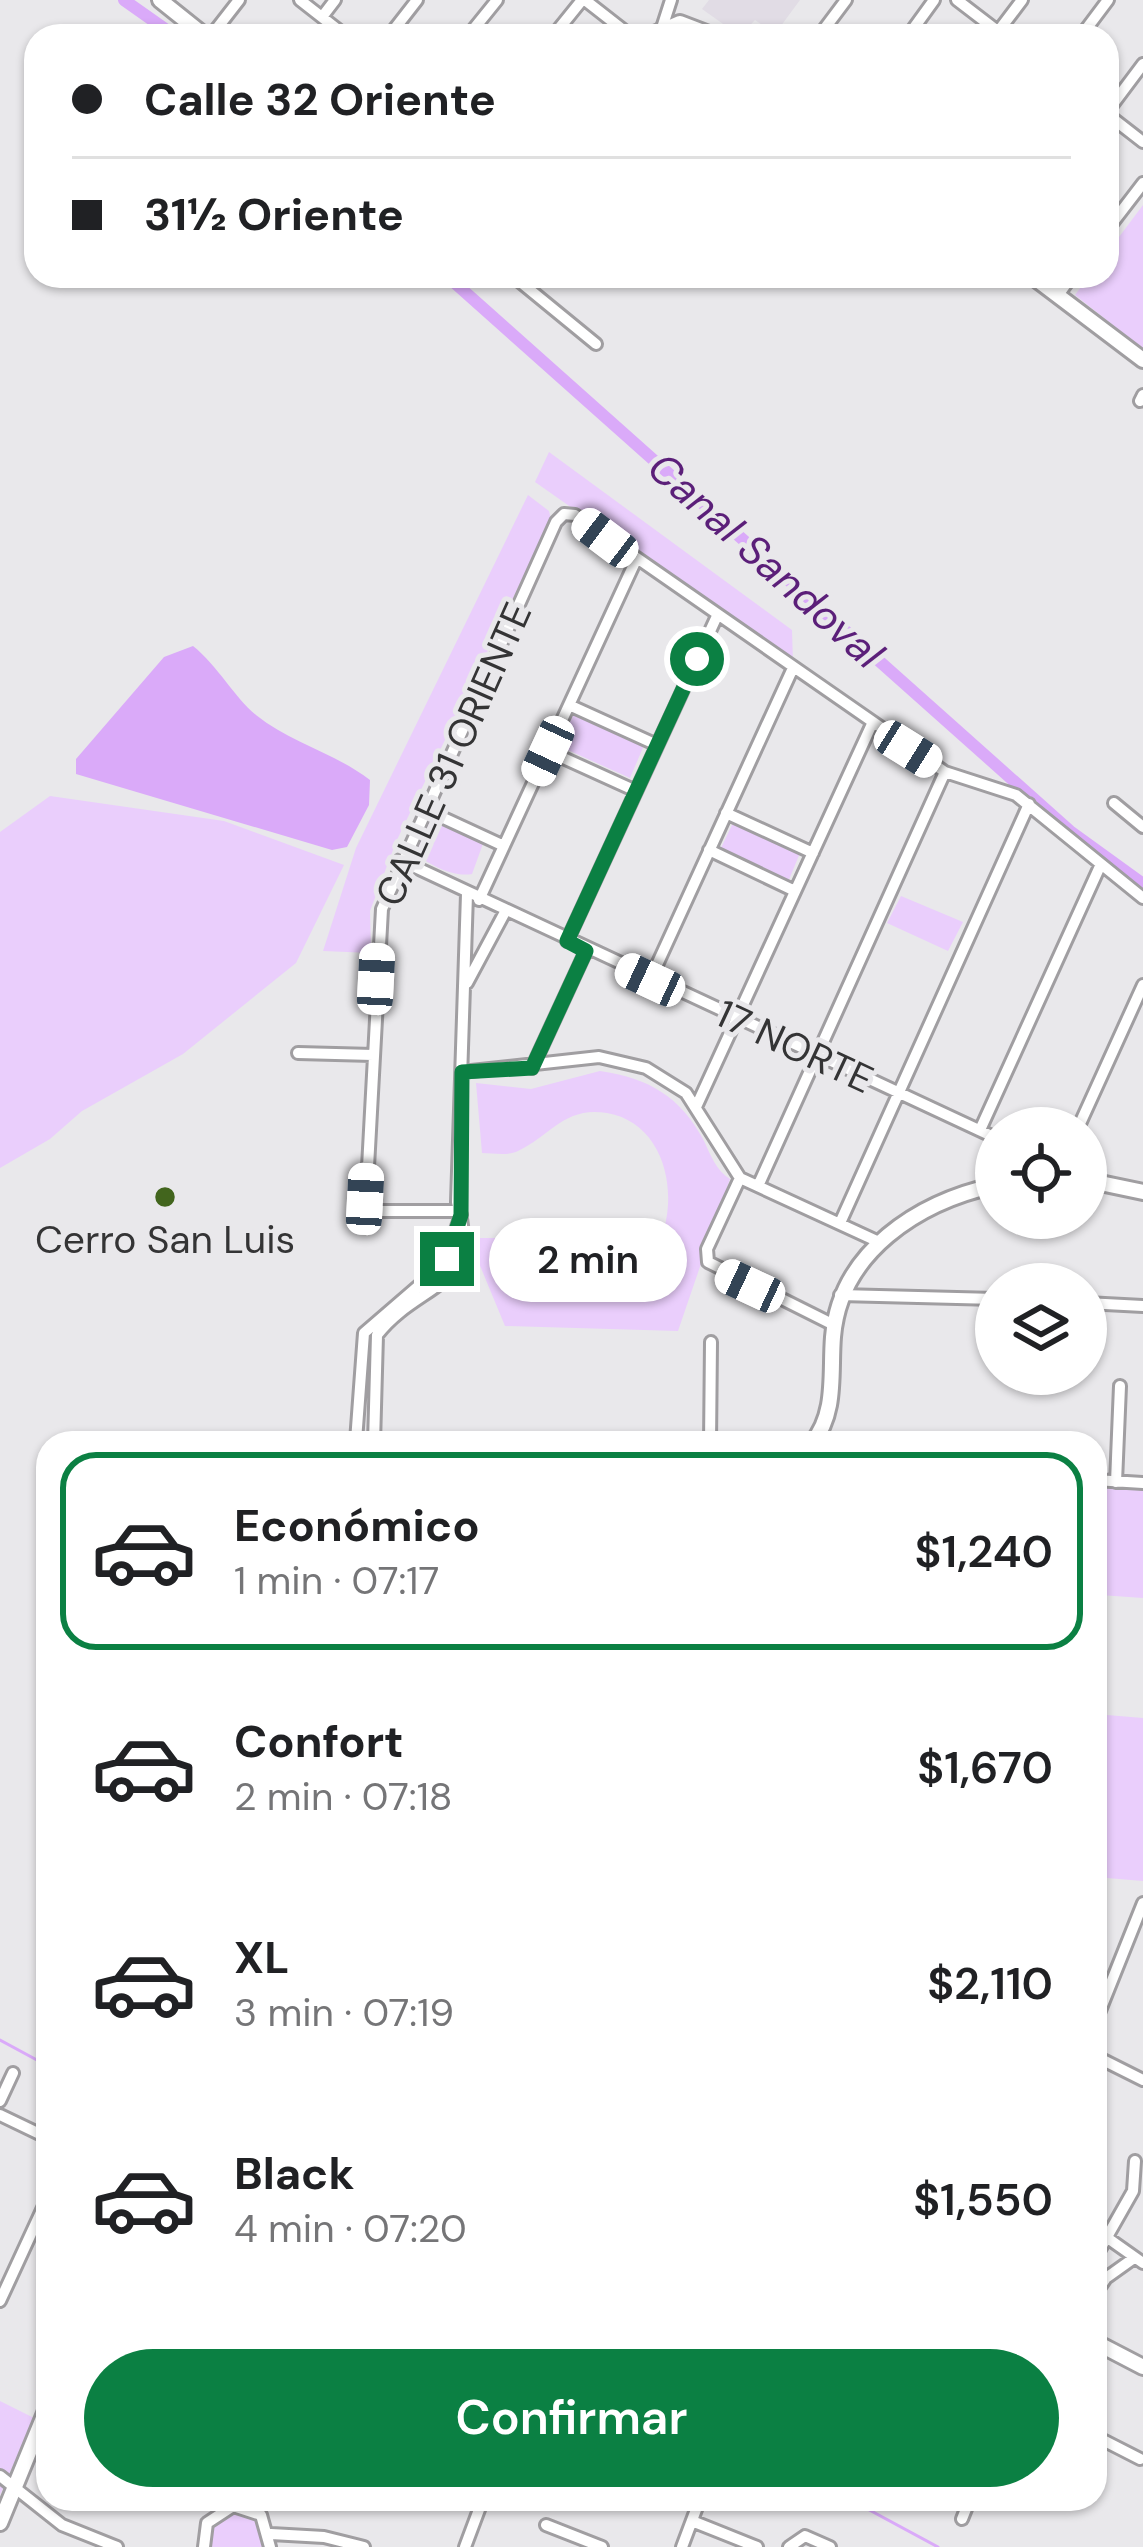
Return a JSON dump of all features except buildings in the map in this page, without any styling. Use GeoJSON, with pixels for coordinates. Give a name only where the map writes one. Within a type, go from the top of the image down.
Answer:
{"type":"FeatureCollection","features":[{"type":"Feature","properties":{"kind":"street"},"geometry":{"type":"LineString","coordinates":[[160,0],[192,24]]}},
{"type":"Feature","properties":{"kind":"street"},"geometry":{"type":"LineString","coordinates":[[218,24],[239,0]]}},
{"type":"Feature","properties":{"kind":"street"},"geometry":{"type":"LineString","coordinates":[[301,0],[331,24]]}},
{"type":"Feature","properties":{"kind":"street"},"geometry":{"type":"LineString","coordinates":[[322,17],[335,0]]}},
{"type":"Feature","properties":{"kind":"street"},"geometry":{"type":"LineString","coordinates":[[399,24],[418,0]]}},
{"type":"Feature","properties":{"kind":"street"},"geometry":{"type":"LineString","coordinates":[[478,24],[497,0]]}},
{"type":"Feature","properties":{"kind":"street"},"geometry":{"type":"LineString","coordinates":[[564,24],[584,0],[615,24]]}},
{"type":"Feature","properties":{"kind":"street"},"geometry":{"type":"LineString","coordinates":[[957,0],[987,24]]}},
{"type":"Feature","properties":{"kind":"street"},"geometry":{"type":"LineString","coordinates":[[1119,97],[1143,64]]}},
{"type":"Feature","properties":{"kind":"street"},"geometry":{"type":"LineString","coordinates":[[1119,123],[1143,142]]}},
{"type":"Feature","properties":{"kind":"street"},"geometry":{"type":"LineString","coordinates":[[1119,214],[1143,183]]}},
{"type":"Feature","properties":{"kind":"street"},"geometry":{"type":"LineString","coordinates":[[528,288],[596,344]]}},
{"type":"Feature","properties":{"kind":"street"},"geometry":{"type":"LineString","coordinates":[[1048,288],[1143,360]]}},
{"type":"Feature","properties":{"kind":"street"},"geometry":{"type":"LineString","coordinates":[[1058,295],[1063,288]]}},
{"type":"Feature","properties":{"kind":"street","name":"CALLE 31 ORIENTE"},"geometry":{"type":"LineString","coordinates":[[460,1213],[368,1208],[382,909],[400,860],[556,521],[564,514],[575,515],[636,560]]}},
{"type":"Feature","properties":{"kind":"street"},"geometry":{"type":"LineString","coordinates":[[356,1431],[359,1349],[372,1332],[456,1270],[465,1249],[460,1213],[462,1072],[473,897],[504,846],[636,560],[945,772],[1029,804],[1143,898]]}},
{"type":"Feature","properties":{"kind":"street"},"geometry":{"type":"LineString","coordinates":[[567,941],[717,616]]}},
{"type":"Feature","properties":{"kind":"street"},"geometry":{"type":"LineString","coordinates":[[650,980],[793,668]]}},
{"type":"Feature","properties":{"kind":"street"},"geometry":{"type":"LineString","coordinates":[[569,705],[657,745]]}},
{"type":"Feature","properties":{"kind":"street"},"geometry":{"type":"LineString","coordinates":[[696,1107],[872,724]]}},
{"type":"Feature","properties":{"kind":"street"},"geometry":{"type":"LineString","coordinates":[[548,751],[636,791]]}},
{"type":"Feature","properties":{"kind":"street"},"geometry":{"type":"LineString","coordinates":[[758,1186],[945,772]]}},
{"type":"Feature","properties":{"kind":"street"},"geometry":{"type":"LineString","coordinates":[[1114,803],[1143,827]]}},
{"type":"Feature","properties":{"kind":"street"},"geometry":{"type":"LineString","coordinates":[[839,1223],[1029,804]]}},
{"type":"Feature","properties":{"kind":"street"},"geometry":{"type":"LineString","coordinates":[[424,809],[504,846]]}},
{"type":"Feature","properties":{"kind":"street"},"geometry":{"type":"LineString","coordinates":[[727,812],[813,853]]}},
{"type":"Feature","properties":{"kind":"street"},"geometry":{"type":"LineString","coordinates":[[709,850],[795,891]]}},
{"type":"Feature","properties":{"kind":"street","name":"17 NORTE"},"geometry":{"type":"LineString","coordinates":[[400,860],[586,951],[975,1128]]}},
{"type":"Feature","properties":{"kind":"street"},"geometry":{"type":"LineString","coordinates":[[990,1107],[1101,864]]}},
{"type":"Feature","properties":{"kind":"street"},"geometry":{"type":"LineString","coordinates":[[466,986],[505,912]]}},
{"type":"Feature","properties":{"kind":"street"},"geometry":{"type":"LineString","coordinates":[[532,1068],[586,951]]}},
{"type":"Feature","properties":{"kind":"street"},"geometry":{"type":"LineString","coordinates":[[1088,1107],[1143,986]]}},
{"type":"Feature","properties":{"kind":"street"},"geometry":{"type":"LineString","coordinates":[[298,1053],[373,1054]]}},
{"type":"Feature","properties":{"kind":"street"},"geometry":{"type":"LineString","coordinates":[[462,1072],[532,1068],[586,1057],[626,1060],[678,1086],[740,1178],[879,1242]]}},
{"type":"Feature","properties":{"kind":"street"},"geometry":{"type":"LineString","coordinates":[[740,1178],[707,1259],[716,1270],[834,1325]]}},
{"type":"Feature","properties":{"kind":"street"},"geometry":{"type":"LineString","coordinates":[[1107,1184],[1143,1192]]}},
{"type":"Feature","properties":{"kind":"street"},"geometry":{"type":"LineString","coordinates":[[818,1431],[829,1411],[840,1295],[879,1242],[937,1205],[975,1192]]}},
{"type":"Feature","properties":{"kind":"street"},"geometry":{"type":"LineString","coordinates":[[840,1295],[975,1298]]}},
{"type":"Feature","properties":{"kind":"street"},"geometry":{"type":"LineString","coordinates":[[1107,1304],[1143,1306]]}},
{"type":"Feature","properties":{"kind":"street"},"geometry":{"type":"LineString","coordinates":[[372,1332],[374,1431]]}},
{"type":"Feature","properties":{"kind":"street"},"geometry":{"type":"LineString","coordinates":[[710,1431],[711,1342]]}},
{"type":"Feature","properties":{"kind":"street"},"geometry":{"type":"LineString","coordinates":[[1116,1482],[1120,1386]]}},
{"type":"Feature","properties":{"kind":"street"},"geometry":{"type":"LineString","coordinates":[[1107,1481],[1143,1483]]}},
{"type":"Feature","properties":{"kind":"street"},"geometry":{"type":"LineString","coordinates":[[1107,1993],[1143,1904]]}},
{"type":"Feature","properties":{"kind":"street"},"geometry":{"type":"LineString","coordinates":[[1107,2062],[1143,2080]]}},
{"type":"Feature","properties":{"kind":"street"},"geometry":{"type":"LineString","coordinates":[[0,2101],[14,2073]]}},
{"type":"Feature","properties":{"kind":"street"},"geometry":{"type":"LineString","coordinates":[[0,2115],[36,2132]]}},
{"type":"Feature","properties":{"kind":"street"},"geometry":{"type":"LineString","coordinates":[[1107,2242],[1138,2190],[1135,2161]]}},
{"type":"Feature","properties":{"kind":"street"},"geometry":{"type":"LineString","coordinates":[[0,2301],[36,2223]]}},
{"type":"Feature","properties":{"kind":"street"},"geometry":{"type":"LineString","coordinates":[[1107,2277],[1138,2260],[1109,2239]]}},
{"type":"Feature","properties":{"kind":"street"},"geometry":{"type":"LineString","coordinates":[[1107,2348],[1143,2367]]}},
{"type":"Feature","properties":{"kind":"street"},"geometry":{"type":"LineString","coordinates":[[0,2523],[36,2435]]}},
{"type":"Feature","properties":{"kind":"street"},"geometry":{"type":"LineString","coordinates":[[1107,2442],[1140,2459]]}},
{"type":"Feature","properties":{"kind":"street"},"geometry":{"type":"LineString","coordinates":[[0,2476],[36,2505]]}},
{"type":"Feature","properties":{"kind":"street"},"geometry":{"type":"LineString","coordinates":[[44,2511],[62,2525],[118,2547]]}},
{"type":"Feature","properties":{"kind":"street"},"geometry":{"type":"LineString","coordinates":[[203,2547],[204,2530],[218,2511]]}},
{"type":"Feature","properties":{"kind":"street"},"geometry":{"type":"LineString","coordinates":[[258,2511],[271,2541],[357,2546]]}},
{"type":"Feature","properties":{"kind":"street"},"geometry":{"type":"LineString","coordinates":[[465,2547],[478,2511]]}},
{"type":"Feature","properties":{"kind":"street"},"geometry":{"type":"LineString","coordinates":[[682,2547],[696,2511]]}},
{"type":"Feature","properties":{"kind":"street"},"geometry":{"type":"LineString","coordinates":[[962,2519],[965,2511]]}},
{"type":"Feature","properties":{"kind":"street"},"geometry":{"type":"LineString","coordinates":[[692,2521],[757,2547]]}},
{"type":"Feature","properties":{"kind":"street"},"geometry":{"type":"LineString","coordinates":[[546,2525],[602,2547]]}},
{"type":"Feature","properties":{"kind":"street"},"geometry":{"type":"LineString","coordinates":[[789,2547],[805,2536],[830,2547]]}},
{"type":"Feature","properties":{"kind":"shaded area"},"geometry":{"type":"Polygon","coordinates":[[[709,0],[800,0],[782,24],[755,20],[723,24],[702,9],[709,0]]]}},
{"type":"Feature","properties":{"kind":"shaded area"},"geometry":{"type":"Polygon","coordinates":[[[1143,205],[1143,349],[1075,295],[1080,288],[1119,288],[1119,237],[1143,205]]]}},
{"type":"Feature","properties":{"kind":"shaded area"},"geometry":{"type":"Polygon","coordinates":[[[549,452],[792,630],[793,663],[535,482],[549,452]]]}},
{"type":"Feature","properties":{"kind":"shaded area"},"geometry":{"type":"Polygon","coordinates":[[[528,495],[549,511],[551,519],[396,842],[370,911],[371,953],[323,951],[356,848],[528,495]]]}},
{"type":"Feature","properties":{"kind":"shaded area"},"geometry":{"type":"Polygon","coordinates":[[[193,646],[256,715],[370,780],[369,805],[347,847],[332,850],[76,774],[76,759],[164,657],[193,646]]]}},
{"type":"Feature","properties":{"kind":"shaded area"},"geometry":{"type":"Polygon","coordinates":[[[575,711],[645,743],[630,778],[559,746],[575,711]]]}},
{"type":"Feature","properties":{"kind":"shaded area"},"geometry":{"type":"Polygon","coordinates":[[[50,796],[224,821],[344,865],[296,963],[183,1054],[82,1111],[50,1139],[0,1168],[0,832],[50,796]]]}},
{"type":"Feature","properties":{"kind":"shaded area"},"geometry":{"type":"Polygon","coordinates":[[[428,816],[484,841],[472,874],[438,868],[410,847],[428,816]]]}},
{"type":"Feature","properties":{"kind":"shaded area"},"geometry":{"type":"Polygon","coordinates":[[[733,823],[800,853],[788,882],[720,850],[733,823]]]}},
{"type":"Feature","properties":{"kind":"shaded area"},"geometry":{"type":"Polygon","coordinates":[[[901,896],[963,922],[948,951],[887,923],[901,896]]]}},
{"type":"Feature","properties":{"kind":"shaded area"},"geometry":{"type":"Polygon","coordinates":[[[600,1071],[634,1079],[674,1101],[730,1179],[678,1331],[505,1326],[476,1256],[477,1238],[499,1238],[503,1257],[517,1269],[567,1290],[606,1291],[635,1276],[656,1250],[666,1218],[667,1184],[658,1152],[638,1127],[607,1113],[580,1114],[518,1151],[482,1153],[476,1083],[531,1089],[600,1071]]]}},
{"type":"Feature","properties":{"kind":"shaded area"},"geometry":{"type":"Polygon","coordinates":[[[1107,1486],[1143,1488],[1143,1598],[1107,1595],[1107,1486]]]}},
{"type":"Feature","properties":{"kind":"shaded area"},"geometry":{"type":"Polygon","coordinates":[[[1107,1715],[1143,1718],[1143,1881],[1107,1878],[1107,1715]]]}},
{"type":"Feature","properties":{"kind":"shaded area"},"geometry":{"type":"Polygon","coordinates":[[[0,2401],[34,2418],[0,2495],[0,2401]]]}},
{"type":"Feature","properties":{"kind":"shaded area"},"geometry":{"type":"Polygon","coordinates":[[[233,2512],[258,2520],[264,2547],[210,2547],[212,2527],[233,2512]]]}},
{"type":"Feature","properties":{"kind":"waterway","name":"Canal Sandoval"},"geometry":{"type":"LineString","coordinates":[[124,0],[158,24]]}},
{"type":"Feature","properties":{"kind":"waterway","name":"Canal Sandoval"},"geometry":{"type":"LineString","coordinates":[[460,288],[1070,831],[1143,884]]}},
{"type":"Feature","properties":{"kind":"waterway"},"geometry":{"type":"LineString","coordinates":[[0,2040],[36,2060]]}},
{"type":"Feature","properties":{"kind":"waterway"},"geometry":{"type":"LineString","coordinates":[[871,2511],[938,2547]]}},
{"type":"Feature","properties":{"kind":"place","name":"Cerro San Luis"},"geometry":{"type":"Point","coordinates":[165,1197]}},
{"type":"Feature","properties":{"kind":"route"},"geometry":{"type":"LineString","coordinates":[[447,1259],[454,1223],[461,1215],[457,1202],[462,1072],[532,1068],[586,951],[567,941],[697,659]]}}]}
